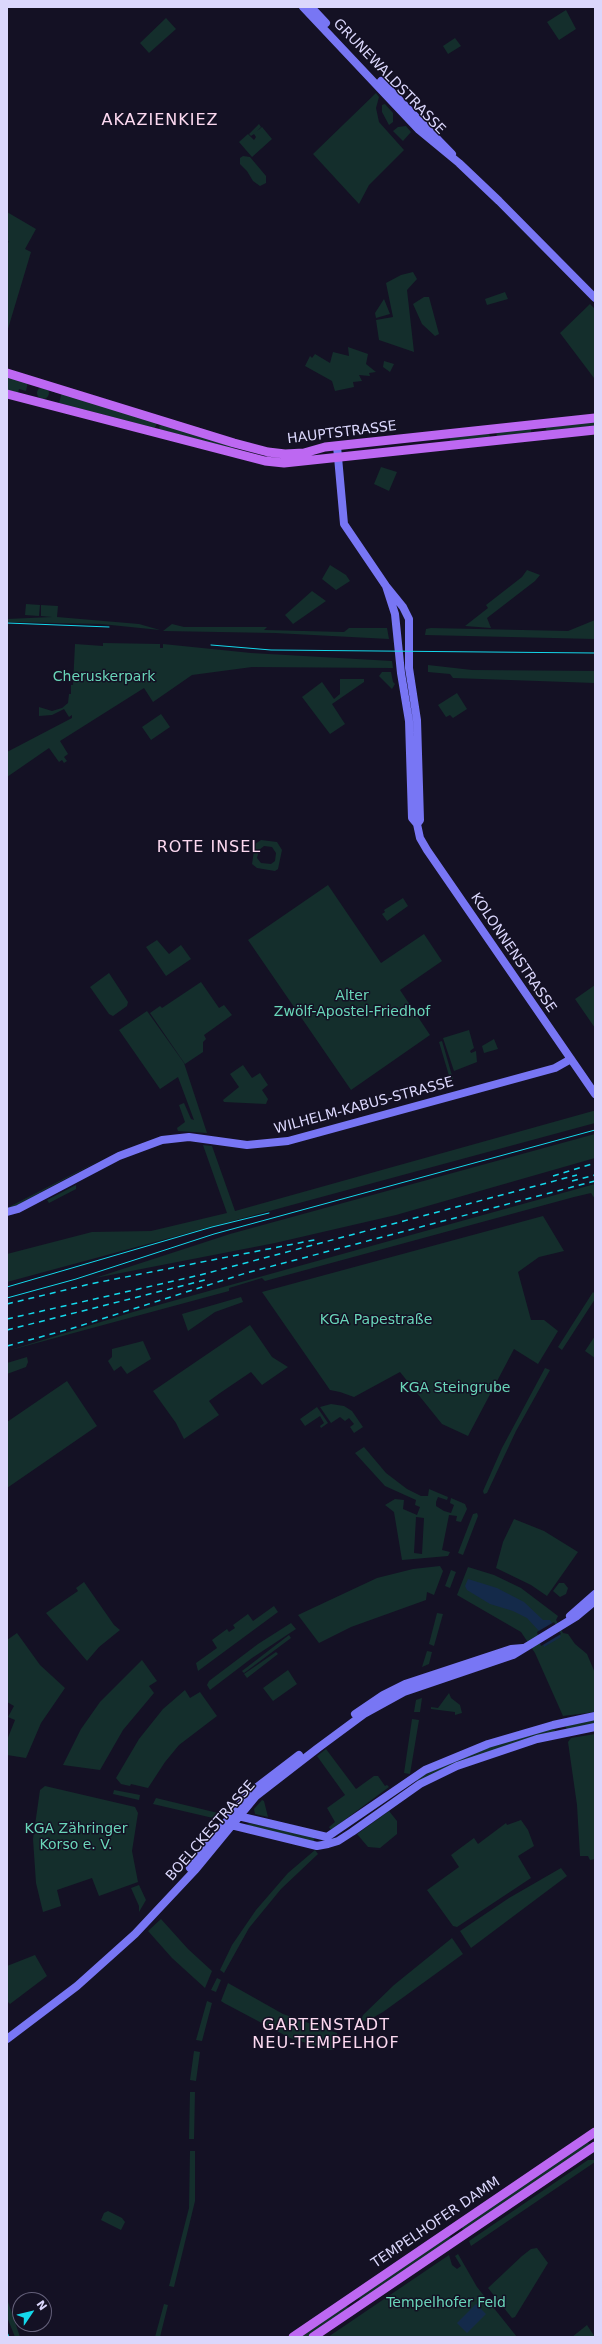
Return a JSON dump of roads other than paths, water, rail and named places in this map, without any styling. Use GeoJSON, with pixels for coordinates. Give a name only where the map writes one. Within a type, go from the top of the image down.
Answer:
{"type":"FeatureCollection","features":[{"type":"Feature","properties":{"kind":"main road","name":"GRUNEWALDSTRASSE"},"geometry":{"type":"LineString","coordinates":[[303,7],[419,130],[459,163],[595,298]]}},
{"type":"Feature","properties":{"kind":"main road","name":"GRUNEWALDSTRASSE"},"geometry":{"type":"LineString","coordinates":[[311,7],[441,140],[459,163]]}},
{"type":"Feature","properties":{"kind":"main road","name":"HAUPTSTRASSE"},"geometry":{"type":"LineString","coordinates":[[7,373],[268,452],[294,454],[338,446],[595,418]]}},
{"type":"Feature","properties":{"kind":"main road","name":"HAUPTSTRASSE"},"geometry":{"type":"LineString","coordinates":[[7,394],[265,461],[284,463],[338,456],[595,430]]}},
{"type":"Feature","properties":{"kind":"main road","name":"KOLONNENSTRASSE"},"geometry":{"type":"LineString","coordinates":[[338,446],[342,517],[345,527],[386,586],[407,612],[410,635],[409,668],[417,720],[420,820],[417,824]]}},
{"type":"Feature","properties":{"kind":"main road","name":"KOLONNENSTRASSE"},"geometry":{"type":"LineString","coordinates":[[386,586],[395,614],[398,635],[400,668],[409,721],[412,818],[417,824],[420,838],[595,1094]]}},
{"type":"Feature","properties":{"kind":"main road","name":"WILHELM-KABUS-STRASSE"},"geometry":{"type":"LineString","coordinates":[[7,1212],[18,1209],[119,1156],[162,1140],[189,1137],[247,1145],[288,1141],[555,1068],[570,1059]]}},
{"type":"Feature","properties":{"kind":"main road","name":"BOELCKESTRASSE"},"geometry":{"type":"LineString","coordinates":[[563,1625],[572,1613],[595,1594]]}},
{"type":"Feature","properties":{"kind":"main road","name":"BOELCKESTRASSE"},"geometry":{"type":"LineString","coordinates":[[7,2039],[68,1993],[113,1954],[157,1911],[205,1854],[235,1815],[248,1794],[268,1777],[383,1695],[417,1680],[511,1649],[526,1647],[563,1625],[595,1601]]}},
{"type":"Feature","properties":{"kind":"main road"},"geometry":{"type":"LineString","coordinates":[[235,1815],[327,1837],[425,1770],[493,1742],[553,1725],[595,1716]]}},
{"type":"Feature","properties":{"kind":"main road"},"geometry":{"type":"LineString","coordinates":[[228,1824],[316,1846],[338,1841],[414,1788],[457,1766],[531,1740],[595,1728]]}},
{"type":"Feature","properties":{"kind":"main road","name":"BOELCKESTRASSE"},"geometry":{"type":"LineString","coordinates":[[7,2033],[55,1998],[116,1946],[205,1854]]}},
{"type":"Feature","properties":{"kind":"main road","name":"TEMPELHOFER DAMM"},"geometry":{"type":"LineString","coordinates":[[293,2337],[595,2132]]}},
{"type":"Feature","properties":{"kind":"main road","name":"TEMPELHOFER DAMM"},"geometry":{"type":"LineString","coordinates":[[314,2337],[595,2146]]}},
{"type":"Feature","properties":{"kind":"water"},"geometry":{"type":"Polygon","coordinates":[[[468,1579],[497,1588],[524,1602],[543,1620],[550,1620],[561,1637],[544,1647],[539,1631],[527,1618],[513,1611],[490,1604],[467,1590],[465,1586],[468,1579]]]}},
{"type":"Feature","properties":{"kind":"water"},"geometry":{"type":"Polygon","coordinates":[[[476,2304],[486,2314],[467,2333],[457,2323],[476,2304]]]}},
{"type":"Feature","properties":{"kind":"tram line"},"geometry":{"type":"LineString","coordinates":[[7,623],[109,627]]}},
{"type":"Feature","properties":{"kind":"tram line"},"geometry":{"type":"LineString","coordinates":[[211,645],[271,650],[595,653]]}},
{"type":"Feature","properties":{"kind":"tram line"},"geometry":{"type":"LineString","coordinates":[[7,1298],[76,1279],[214,1234],[595,1130]]}},
{"type":"Feature","properties":{"kind":"tram line"},"geometry":{"type":"LineString","coordinates":[[7,1287],[212,1227],[269,1213]]}},
{"type":"Feature","properties":{"kind":"tram line"},"geometry":{"type":"LineString","coordinates":[[7,2332],[9,2337]]}},
{"type":"Feature","properties":{"kind":"railway"},"geometry":{"type":"LineString","coordinates":[[553,1176],[595,1163]]}},
{"type":"Feature","properties":{"kind":"railway"},"geometry":{"type":"LineString","coordinates":[[7,1319],[200,1275],[577,1175]]}},
{"type":"Feature","properties":{"kind":"railway"},"geometry":{"type":"LineString","coordinates":[[572,1181],[595,1175]]}},
{"type":"Feature","properties":{"kind":"railway"},"geometry":{"type":"LineString","coordinates":[[7,1346],[70,1329],[246,1273],[595,1181]]}},
{"type":"Feature","properties":{"kind":"railway"},"geometry":{"type":"LineString","coordinates":[[7,1304],[90,1284],[319,1239]]}},
{"type":"Feature","properties":{"kind":"railway"},"geometry":{"type":"LineString","coordinates":[[7,1330],[209,1279]]}},
{"type":"Feature","properties":{"kind":"district","name":"AKAZIENKIEZ"},"geometry":{"type":"Point","coordinates":[160,121]}},
{"type":"Feature","properties":{"kind":"district","name":"ROTE INSEL"},"geometry":{"type":"Point","coordinates":[209,848]}},
{"type":"Feature","properties":{"kind":"district","name":"GARTENSTADT NEU-TEMPELHOF"},"geometry":{"type":"Point","coordinates":[326,2035]}},
{"type":"Feature","properties":{"kind":"park label","name":"Cheruskerpark"},"geometry":{"type":"Point","coordinates":[104,677]}},
{"type":"Feature","properties":{"kind":"park label","name":"Alter Zwölf-Apostel-Friedhof"},"geometry":{"type":"Point","coordinates":[352,1004]}},
{"type":"Feature","properties":{"kind":"park label","name":"KGA Papestraße"},"geometry":{"type":"Point","coordinates":[376,1320]}},
{"type":"Feature","properties":{"kind":"park label","name":"KGA Steingrube"},"geometry":{"type":"Point","coordinates":[455,1388]}},
{"type":"Feature","properties":{"kind":"park label","name":"KGA Zähringer Korso e. V."},"geometry":{"type":"Point","coordinates":[76,1838]}},
{"type":"Feature","properties":{"kind":"park label","name":"Tempelhofer Feld"},"geometry":{"type":"Point","coordinates":[446,2303]}}]}
